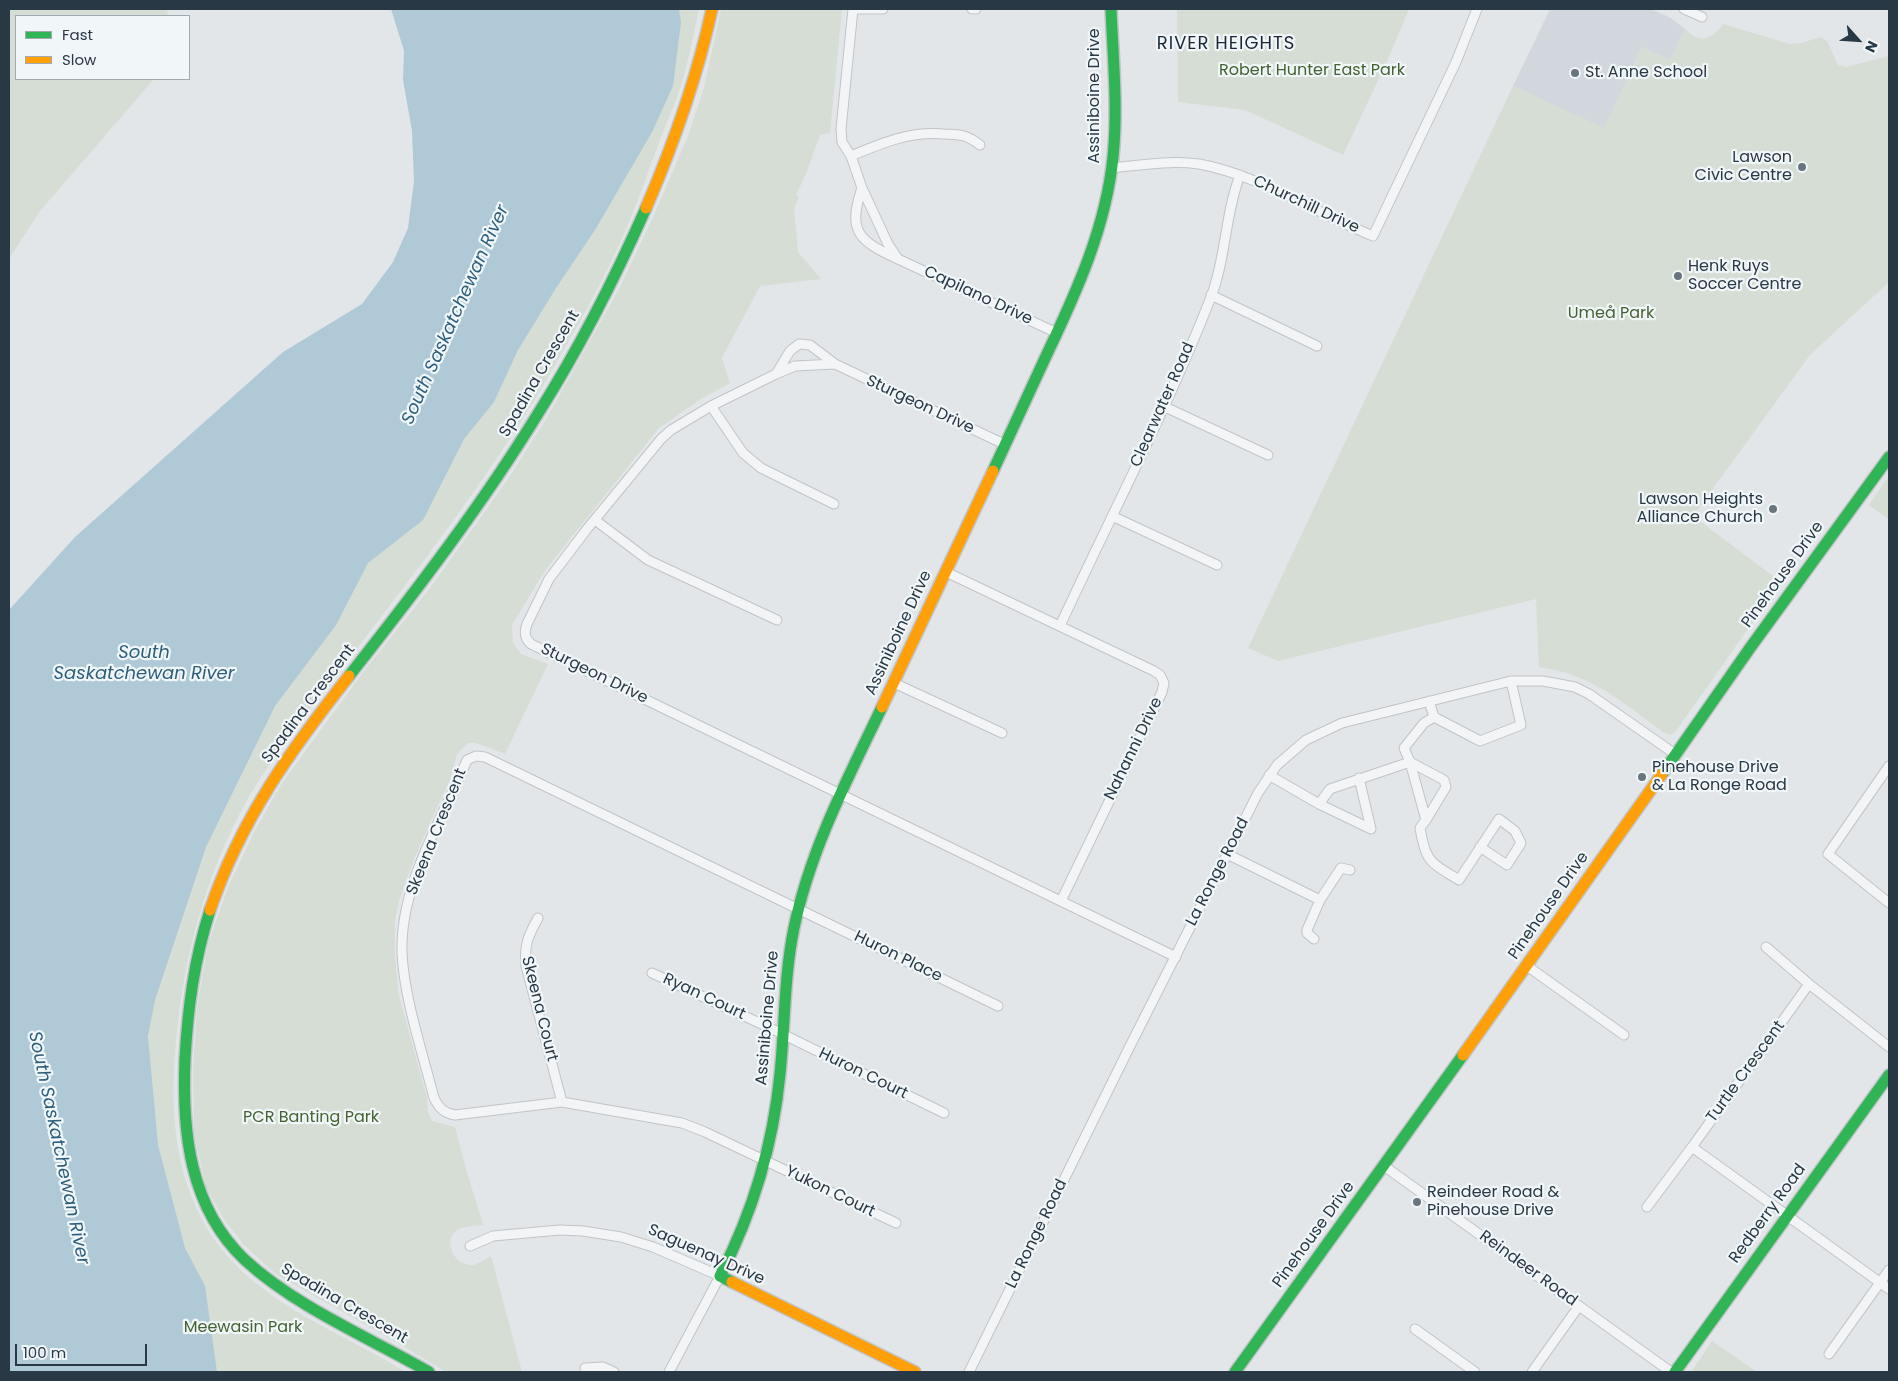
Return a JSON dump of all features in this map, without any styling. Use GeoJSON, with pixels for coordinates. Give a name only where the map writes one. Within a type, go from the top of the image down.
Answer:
{"type":"FeatureCollection","features":[{"type":"Feature","properties":{"kind":"street","name":"Spadina Crescent"},"geometry":{"type":"LineString","coordinates":[[429,1372],[293,1296],[268,1279],[242,1258],[221,1232],[202,1200],[188,1154],[184,1088],[187,1016],[198,949],[223,874],[256,804],[292,751],[472,515],[528,430],[578,344],[610,285],[638,226],[674,140],[698,70],[712,9]]}},
{"type":"Feature","properties":{"kind":"street"},"geometry":{"type":"LineString","coordinates":[[883,9],[853,9],[841,129],[842,142],[851,156],[862,188],[888,244],[898,259]]}},
{"type":"Feature","properties":{"kind":"street","name":"Assiniboine Drive"},"geometry":{"type":"LineString","coordinates":[[720,1276],[748,1215],[765,1160],[778,1094],[785,981],[798,908],[824,830],[1078,290],[1096,241],[1106,202],[1111,168],[1114,95],[1111,9]]}},
{"type":"Feature","properties":{"kind":"street","name":"Churchill Drive"},"geometry":{"type":"LineString","coordinates":[[1111,168],[1183,163],[1223,169],[1373,236],[1456,62],[1477,9]]}},
{"type":"Feature","properties":{"kind":"street"},"geometry":{"type":"LineString","coordinates":[[1684,9],[1702,17]]}},
{"type":"Feature","properties":{"kind":"street"},"geometry":{"type":"LineString","coordinates":[[851,156],[889,140],[928,132],[969,136],[980,145]]}},
{"type":"Feature","properties":{"kind":"street","name":"Clearwater Road"},"geometry":{"type":"LineString","coordinates":[[1060,626],[1186,357],[1211,295],[1228,228],[1234,191],[1240,175]]}},
{"type":"Feature","properties":{"kind":"street","name":"Capilano Drive"},"geometry":{"type":"LineString","coordinates":[[862,188],[855,208],[855,225],[862,237],[875,249],[1058,333]]}},
{"type":"Feature","properties":{"kind":"street"},"geometry":{"type":"LineString","coordinates":[[1211,295],[1317,346]]}},
{"type":"Feature","properties":{"kind":"street","name":"Sturgeon Drive"},"geometry":{"type":"LineString","coordinates":[[776,374],[790,352],[799,344],[810,344],[835,364],[1006,445]]}},
{"type":"Feature","properties":{"kind":"street","name":"Sturgeon Drive"},"geometry":{"type":"LineString","coordinates":[[835,364],[795,366],[711,406],[671,430],[661,439],[595,520],[550,579],[524,632],[528,642],[840,794]]}},
{"type":"Feature","properties":{"kind":"street"},"geometry":{"type":"LineString","coordinates":[[711,406],[728,434],[743,453],[762,468],[834,504]]}},
{"type":"Feature","properties":{"kind":"street"},"geometry":{"type":"LineString","coordinates":[[1163,406],[1268,455]]}},
{"type":"Feature","properties":{"kind":"street","name":"Pinehouse Drive"},"geometry":{"type":"LineString","coordinates":[[1235,1372],[1527,966],[1674,754],[1889,457]]}},
{"type":"Feature","properties":{"kind":"street"},"geometry":{"type":"LineString","coordinates":[[1112,516],[1217,565]]}},
{"type":"Feature","properties":{"kind":"street"},"geometry":{"type":"LineString","coordinates":[[595,520],[648,560],[777,620]]}},
{"type":"Feature","properties":{"kind":"street","name":"Nahanni Drive"},"geometry":{"type":"LineString","coordinates":[[946,572],[1154,670],[1160,675],[1164,683],[1162,692],[1061,901]]}},
{"type":"Feature","properties":{"kind":"street"},"geometry":{"type":"LineString","coordinates":[[1429,701],[1434,718],[1480,741],[1521,725],[1511,681]]}},
{"type":"Feature","properties":{"kind":"street","name":"La Ronge Road"},"geometry":{"type":"LineString","coordinates":[[970,1372],[1227,854],[1258,793],[1277,765],[1306,740],[1342,723],[1511,681],[1543,681],[1575,687],[1674,754]]}},
{"type":"Feature","properties":{"kind":"street"},"geometry":{"type":"LineString","coordinates":[[894,683],[1002,733]]}},
{"type":"Feature","properties":{"kind":"street"},"geometry":{"type":"LineString","coordinates":[[1426,820],[1410,762],[1404,748],[1424,723],[1434,718]]}},
{"type":"Feature","properties":{"kind":"street","name":"Skeena Crescent"},"geometry":{"type":"LineString","coordinates":[[765,1160],[682,1123],[562,1102],[455,1114],[444,1112],[434,1098],[408,994],[402,954],[403,933],[415,878],[466,760],[476,756],[485,757],[798,908]]}},
{"type":"Feature","properties":{"kind":"street"},"geometry":{"type":"LineString","coordinates":[[1319,804],[1330,789],[1410,762],[1444,780],[1446,787],[1420,828],[1424,850],[1432,863],[1459,880],[1480,847],[1498,820],[1515,831],[1521,844],[1506,865],[1480,847]]}},
{"type":"Feature","properties":{"kind":"street"},"geometry":{"type":"LineString","coordinates":[[1889,766],[1828,854],[1889,904]]}},
{"type":"Feature","properties":{"kind":"street"},"geometry":{"type":"LineString","coordinates":[[1270,774],[1319,804],[1372,829],[1359,778]]}},
{"type":"Feature","properties":{"kind":"street"},"geometry":{"type":"LineString","coordinates":[[840,794],[1176,957]]}},
{"type":"Feature","properties":{"kind":"street"},"geometry":{"type":"LineString","coordinates":[[1227,854],[1320,900]]}},
{"type":"Feature","properties":{"kind":"street"},"geometry":{"type":"LineString","coordinates":[[1314,939],[1307,933],[1307,930],[1320,900],[1341,868],[1350,870]]}},
{"type":"Feature","properties":{"kind":"street","name":"Huron Place"},"geometry":{"type":"LineString","coordinates":[[798,908],[998,1006]]}},
{"type":"Feature","properties":{"kind":"street","name":"Skeena Court"},"geometry":{"type":"LineString","coordinates":[[538,918],[524,950],[526,966],[562,1102]]}},
{"type":"Feature","properties":{"kind":"street"},"geometry":{"type":"LineString","coordinates":[[1766,947],[1809,984],[1889,1047]]}},
{"type":"Feature","properties":{"kind":"street"},"geometry":{"type":"LineString","coordinates":[[1527,966],[1624,1035]]}},
{"type":"Feature","properties":{"kind":"street","name":"Ryan Court"},"geometry":{"type":"LineString","coordinates":[[652,973],[782,1034]]}},
{"type":"Feature","properties":{"kind":"street","name":"Turtle Crescent"},"geometry":{"type":"LineString","coordinates":[[1647,1207],[1809,984]]}},
{"type":"Feature","properties":{"kind":"street","name":"Huron Court"},"geometry":{"type":"LineString","coordinates":[[782,1034],[944,1113]]}},
{"type":"Feature","properties":{"kind":"street","name":"Redberry Road"},"geometry":{"type":"LineString","coordinates":[[1673,1372],[1889,1075]]}},
{"type":"Feature","properties":{"kind":"street"},"geometry":{"type":"LineString","coordinates":[[1692,1147],[1889,1289]]}},
{"type":"Feature","properties":{"kind":"street","name":"Yukon Court"},"geometry":{"type":"LineString","coordinates":[[765,1160],[896,1223]]}},
{"type":"Feature","properties":{"kind":"street","name":"Reindeer Road"},"geometry":{"type":"LineString","coordinates":[[1384,1166],[1673,1372]]}},
{"type":"Feature","properties":{"kind":"street","name":"Saguenay Drive"},"geometry":{"type":"LineString","coordinates":[[470,1246],[493,1236],[560,1230],[583,1231],[621,1237],[653,1247],[720,1276],[915,1372]]}},
{"type":"Feature","properties":{"kind":"street"},"geometry":{"type":"LineString","coordinates":[[1829,1354],[1889,1270]]}},
{"type":"Feature","properties":{"kind":"street"},"geometry":{"type":"LineString","coordinates":[[669,1372],[720,1276]]}},
{"type":"Feature","properties":{"kind":"street"},"geometry":{"type":"LineString","coordinates":[[1532,1372],[1579,1306]]}},
{"type":"Feature","properties":{"kind":"street"},"geometry":{"type":"LineString","coordinates":[[1415,1329],[1475,1372]]}},
{"type":"Feature","properties":{"kind":"street"},"geometry":{"type":"LineString","coordinates":[[585,1368],[603,1367],[614,1372]]}},
{"type":"Feature","properties":{"kind":"shaded area","name":"St. Anne School"},"geometry":{"type":"Polygon","coordinates":[[[1550,9],[1651,9],[1671,18],[1685,29],[1670,60],[1642,47],[1604,129],[1513,86],[1550,9]]]}},
{"type":"Feature","properties":{"kind":"green space"},"geometry":{"type":"Polygon","coordinates":[[[9,9],[167,9],[168,15],[15,15],[15,80],[153,80],[40,211],[9,259],[9,9]]]}},
{"type":"Feature","properties":{"kind":"green space","name":"Meewasin Park"},"geometry":{"type":"Polygon","coordinates":[[[668,9],[699,9],[683,78],[678,96],[638,200],[599,285],[537,396],[495,461],[428,555],[293,730],[263,774],[237,819],[224,847],[203,904],[187,962],[175,1053],[175,1126],[178,1150],[184,1173],[191,1196],[201,1218],[214,1239],[233,1262],[254,1282],[302,1315],[406,1372],[210,1372],[149,1146],[148,1000],[168,938],[256,725],[668,9]]]}},
{"type":"Feature","properties":{"kind":"green space","name":"PCR Banting Park"},"geometry":{"type":"Polygon","coordinates":[[[721,9],[842,9],[830,133],[820,135],[796,194],[799,197],[794,208],[798,252],[821,279],[760,286],[722,358],[730,383],[701,399],[659,428],[546,569],[512,625],[513,643],[521,654],[548,664],[505,754],[476,743],[468,743],[457,754],[451,777],[414,859],[399,901],[395,920],[398,992],[427,1098],[428,1112],[432,1121],[455,1127],[483,1225],[459,1229],[454,1233],[450,1245],[455,1256],[466,1264],[473,1265],[491,1256],[522,1372],[446,1372],[277,1275],[244,1245],[223,1218],[206,1187],[194,1134],[193,1071],[197,1007],[208,944],[228,887],[254,832],[282,783],[364,671],[430,588],[508,479],[546,419],[619,289],[688,136],[704,88],[721,9]]]}},
{"type":"Feature","properties":{"kind":"green space","name":"Robert Hunter East Park"},"geometry":{"type":"Polygon","coordinates":[[[1177,9],[1409,9],[1343,155],[1245,110],[1178,102],[1177,9]]]}},
{"type":"Feature","properties":{"kind":"green space","name":"Umeå Park"},"geometry":{"type":"Polygon","coordinates":[[[1723,24],[1790,44],[1821,37],[1827,41],[1838,65],[1846,67],[1889,56],[1889,282],[1810,355],[1693,516],[1781,582],[1676,731],[1670,735],[1663,732],[1619,700],[1590,683],[1575,676],[1539,667],[1536,599],[1278,661],[1248,648],[1513,86],[1604,128],[1642,47],[1670,60],[1685,29],[1696,37],[1705,38],[1715,33],[1723,24]]]}},
{"type":"Feature","properties":{"kind":"green space"},"geometry":{"type":"Polygon","coordinates":[[[1889,476],[1889,520],[1869,505],[1889,476]]]}},
{"type":"Feature","properties":{"kind":"green space"},"geometry":{"type":"Polygon","coordinates":[[[1712,1341],[1757,1372],[1691,1372],[1712,1341]]]}},
{"type":"Feature","properties":{"kind":"water","name":"South Saskatchewan River"},"geometry":{"type":"Polygon","coordinates":[[[391,9],[679,9],[681,22],[673,86],[652,132],[595,230],[556,288],[518,350],[494,402],[464,439],[423,520],[368,563],[336,625],[275,706],[206,847],[155,1000],[148,1036],[158,1145],[185,1248],[205,1286],[217,1372],[9,1372],[9,610],[75,537],[283,352],[362,304],[393,262],[408,228],[414,181],[412,131],[403,80],[404,51],[391,9]]]}},
{"type":"Feature","properties":{"kind":"traffic: fast"},"geometry":{"type":"LineString","coordinates":[[993,471],[1079,282],[1089,258],[1104,208],[1113,157],[1115,120],[1111,9]]}},
{"type":"Feature","properties":{"kind":"traffic: fast"},"geometry":{"type":"LineString","coordinates":[[349,676],[448,547],[517,447],[583,337],[646,208]]}},
{"type":"Feature","properties":{"kind":"traffic: fast"},"geometry":{"type":"LineString","coordinates":[[1662,774],[1750,648],[1889,457]]}},
{"type":"Feature","properties":{"kind":"traffic: fast"},"geometry":{"type":"LineString","coordinates":[[732,1282],[720,1276],[752,1203],[767,1153],[777,1101],[788,964],[801,899],[831,815],[882,707]]}},
{"type":"Feature","properties":{"kind":"traffic: fast"},"geometry":{"type":"LineString","coordinates":[[210,910],[200,947],[190,1002],[184,1086],[185,1113],[193,1167],[201,1192],[212,1216],[226,1239],[245,1260],[265,1277],[310,1307],[429,1372]]}},
{"type":"Feature","properties":{"kind":"traffic: fast"},"geometry":{"type":"LineString","coordinates":[[1235,1372],[1463,1055]]}},
{"type":"Feature","properties":{"kind":"traffic: fast"},"geometry":{"type":"LineString","coordinates":[[1675,1372],[1889,1075]]}},
{"type":"Feature","properties":{"kind":"traffic: slow"},"geometry":{"type":"LineString","coordinates":[[646,208],[684,110],[712,9]]}},
{"type":"Feature","properties":{"kind":"traffic: slow"},"geometry":{"type":"LineString","coordinates":[[882,707],[993,471]]}},
{"type":"Feature","properties":{"kind":"traffic: slow"},"geometry":{"type":"LineString","coordinates":[[210,910],[222,877],[252,816],[269,787],[307,731],[349,676]]}},
{"type":"Feature","properties":{"kind":"traffic: slow"},"geometry":{"type":"LineString","coordinates":[[1463,1055],[1662,774]]}},
{"type":"Feature","properties":{"kind":"traffic: slow"},"geometry":{"type":"LineString","coordinates":[[732,1282],[915,1372]]}},
{"type":"Feature","properties":{"kind":"place","name":"St. Anne School"},"geometry":{"type":"Point","coordinates":[1575,73]}},
{"type":"Feature","properties":{"kind":"place","name":"Lawson Civic Centre"},"geometry":{"type":"Point","coordinates":[1802,167]}},
{"type":"Feature","properties":{"kind":"place","name":"Henk Ruys Soccer Centre"},"geometry":{"type":"Point","coordinates":[1678,276]}},
{"type":"Feature","properties":{"kind":"place","name":"Lawson Heights Alliance Church"},"geometry":{"type":"Point","coordinates":[1773,509]}},
{"type":"Feature","properties":{"kind":"place","name":"Pinehouse Drive & La Ronge Road"},"geometry":{"type":"Point","coordinates":[1642,777]}},
{"type":"Feature","properties":{"kind":"place","name":"Reindeer Road & Pinehouse Drive"},"geometry":{"type":"Point","coordinates":[1417,1202]}},
{"type":"Feature","properties":{"kind":"district","name":"RIVER HEIGHTS"},"geometry":{"type":"Point","coordinates":[1226,44]}}]}
